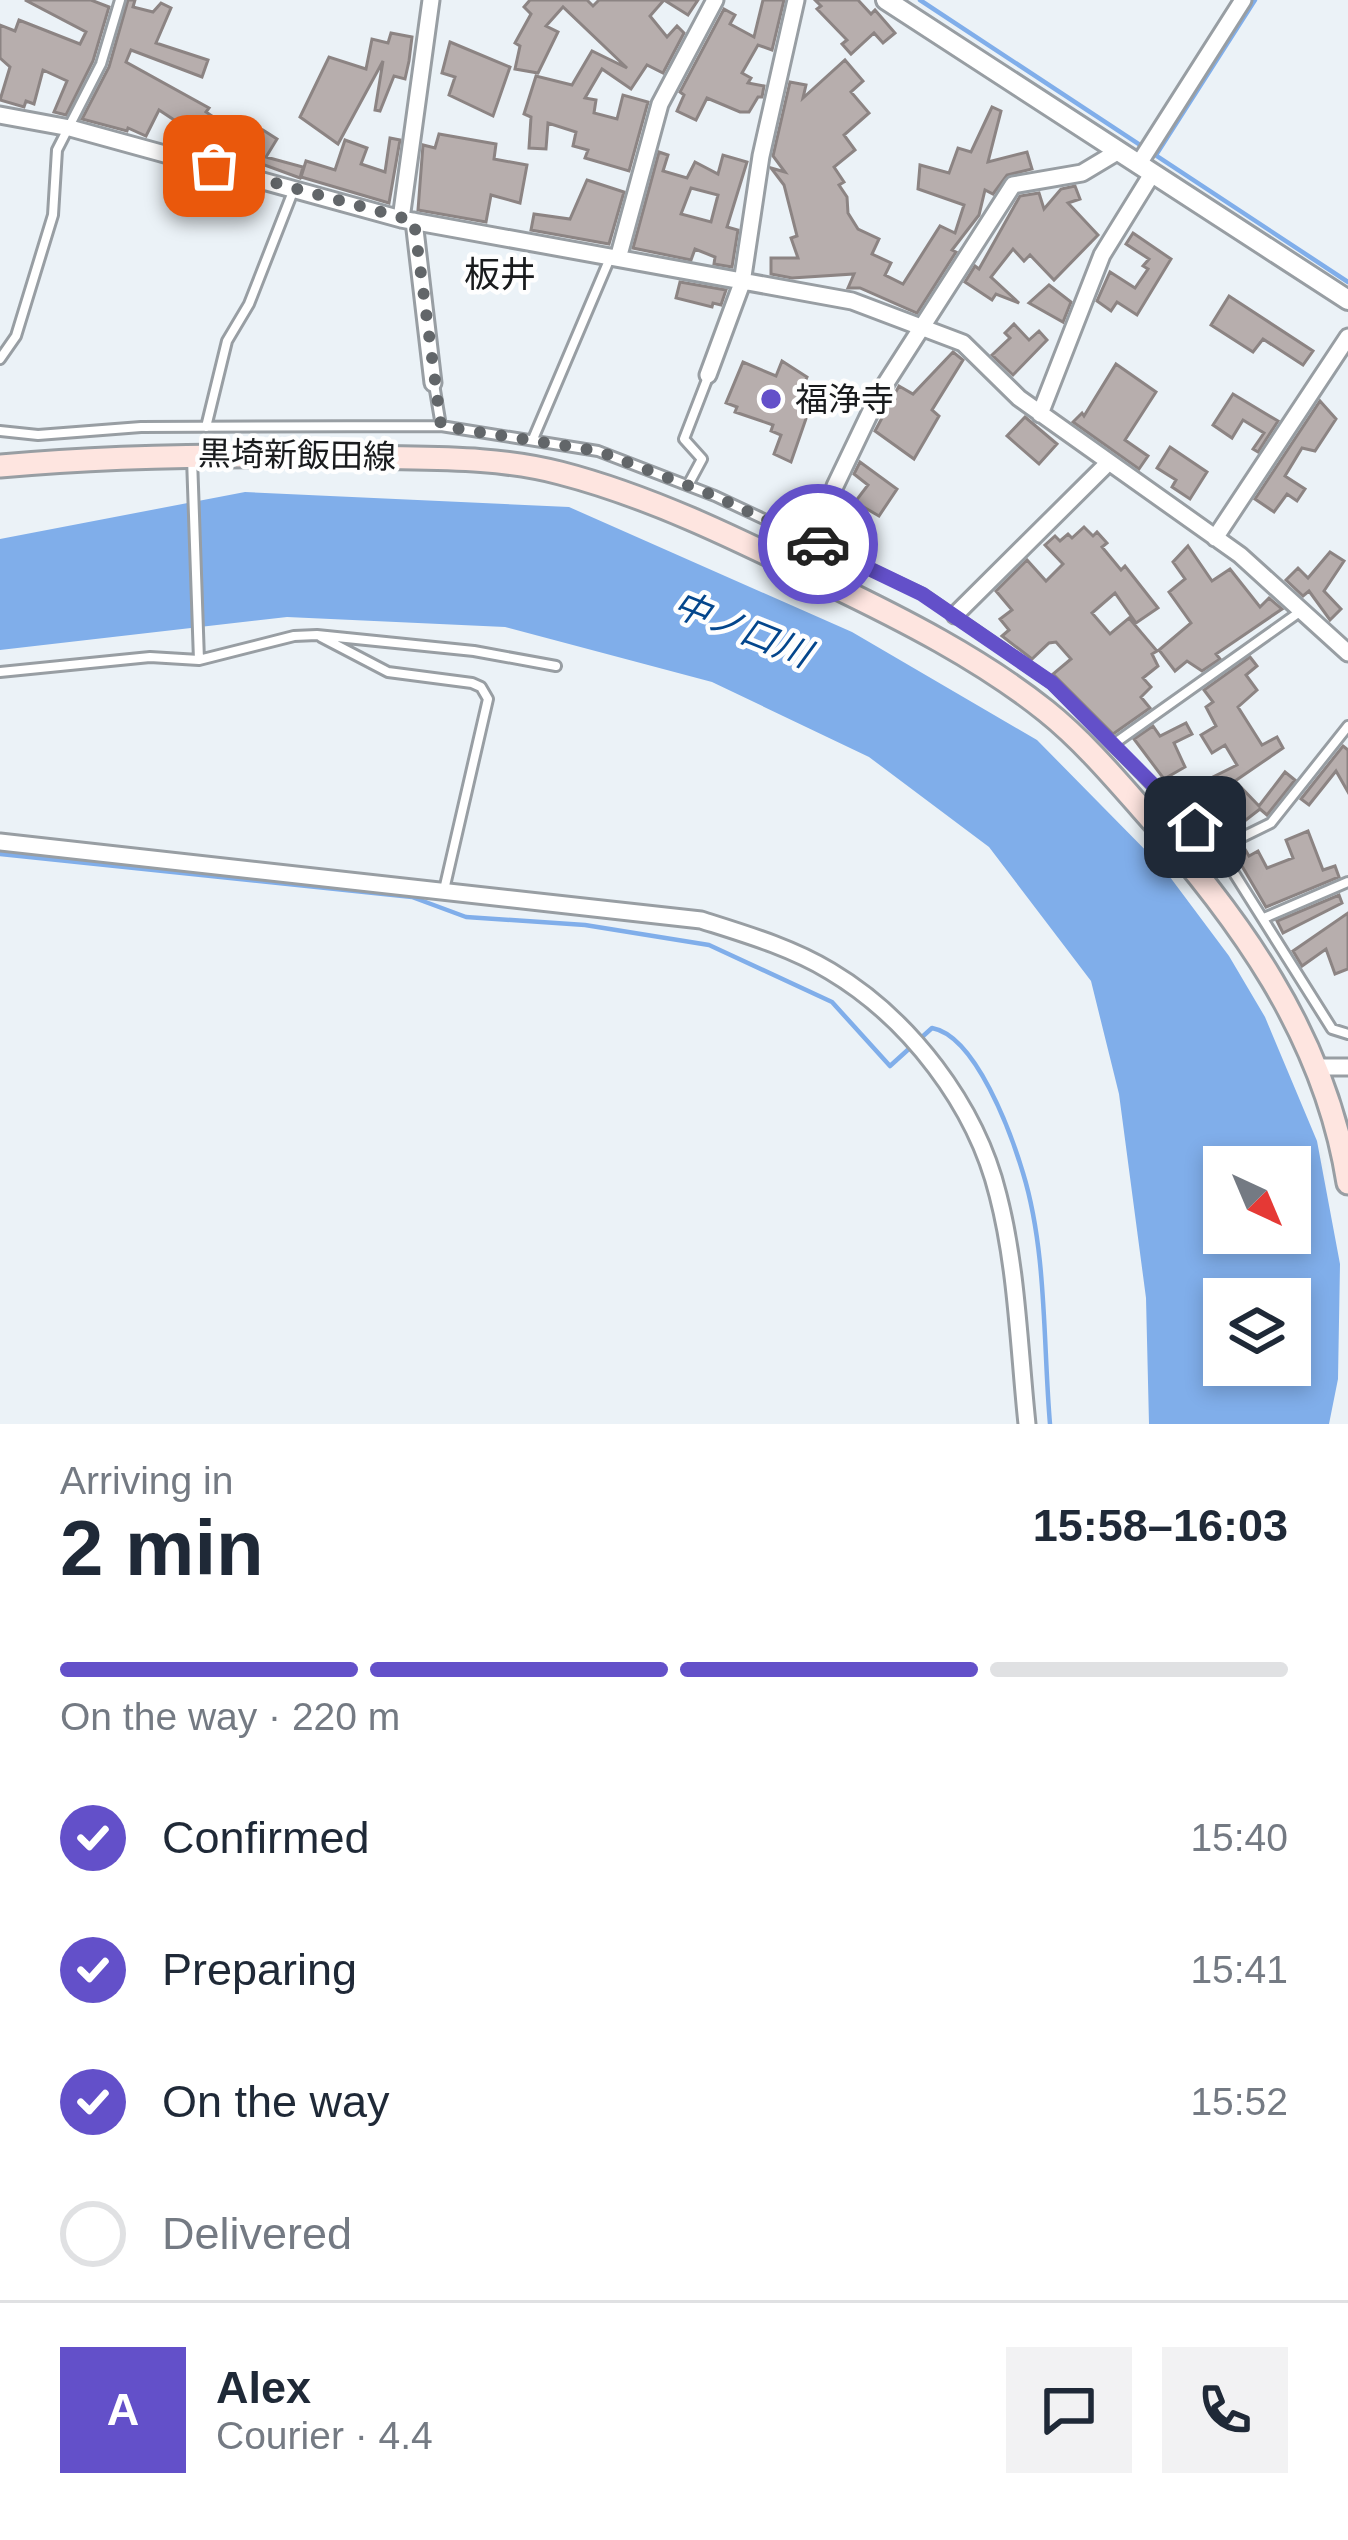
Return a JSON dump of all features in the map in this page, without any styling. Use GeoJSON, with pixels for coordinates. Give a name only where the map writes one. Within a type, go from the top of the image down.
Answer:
{"type":"FeatureCollection","features":[{"type":"Feature","properties":{"kind":"main road","name":"黒埼新飯田線"},"geometry":{"type":"LineString","coordinates":[[0,466],[192,457],[471,459],[559,472],[665,508],[884,610],[1046,711],[1203,878],[1257,952],[1316,1067],[1348,1183]]}},
{"type":"Feature","properties":{"kind":"street"},"geometry":{"type":"LineString","coordinates":[[431,0],[407,220],[433,383]]}},
{"type":"Feature","properties":{"kind":"street"},"geometry":{"type":"LineString","coordinates":[[615,255],[660,104],[715,0]]}},
{"type":"Feature","properties":{"kind":"street"},"geometry":{"type":"LineString","coordinates":[[708,375],[742,283],[761,156],[796,0]]}},
{"type":"Feature","properties":{"kind":"street"},"geometry":{"type":"LineString","coordinates":[[886,0],[1348,300]]}},
{"type":"Feature","properties":{"kind":"street"},"geometry":{"type":"LineString","coordinates":[[1040,414],[1102,255],[1243,0]]}},
{"type":"Feature","properties":{"kind":"street"},"geometry":{"type":"LineString","coordinates":[[0,115],[70,128],[407,220],[852,301],[964,343],[1040,414],[1215,538],[1348,653]]}},
{"type":"Feature","properties":{"kind":"street"},"geometry":{"type":"LineString","coordinates":[[835,486],[879,394],[1013,184],[1082,173],[1117,152]]}},
{"type":"Feature","properties":{"kind":"street"},"geometry":{"type":"LineString","coordinates":[[1215,538],[1348,337]]}},
{"type":"Feature","properties":{"kind":"street"},"geometry":{"type":"LineString","coordinates":[[955,615],[1108,463]]}},
{"type":"Feature","properties":{"kind":"street"},"geometry":{"type":"LineString","coordinates":[[0,842],[701,920],[768,941],[831,971],[885,1012],[940,1073],[964,1111],[998,1193],[1027,1424]]}},
{"type":"Feature","properties":{"kind":"street"},"geometry":{"type":"LineString","coordinates":[[1316,1067],[1348,1067]]}},
{"type":"Feature","properties":{"kind":"lane"},"geometry":{"type":"LineString","coordinates":[[0,359],[16,335],[53,215],[54,164],[101,64],[120,0]]}},
{"type":"Feature","properties":{"kind":"lane"},"geometry":{"type":"LineString","coordinates":[[206,427],[227,341],[249,304],[294,189]]}},
{"type":"Feature","properties":{"kind":"lane"},"geometry":{"type":"LineString","coordinates":[[533,439],[615,255]]}},
{"type":"Feature","properties":{"kind":"lane"},"geometry":{"type":"LineString","coordinates":[[688,485],[702,459],[684,439],[708,375]]}},
{"type":"Feature","properties":{"kind":"lane"},"geometry":{"type":"LineString","coordinates":[[433,383],[441,426]]}},
{"type":"Feature","properties":{"kind":"lane"},"geometry":{"type":"LineString","coordinates":[[0,431],[38,435],[206,427],[441,426],[598,451],[688,485],[922,594],[1052,683],[1216,850],[1332,1029],[1348,1034]]}},
{"type":"Feature","properties":{"kind":"lane"},"geometry":{"type":"LineString","coordinates":[[192,457],[199,655]]}},
{"type":"Feature","properties":{"kind":"lane"},"geometry":{"type":"LineString","coordinates":[[811,541],[835,486]]}},
{"type":"Feature","properties":{"kind":"lane"},"geometry":{"type":"LineString","coordinates":[[1115,743],[1302,610]]}},
{"type":"Feature","properties":{"kind":"lane"},"geometry":{"type":"LineString","coordinates":[[317,635],[388,672],[472,683],[488,699],[444,892]]}},
{"type":"Feature","properties":{"kind":"lane"},"geometry":{"type":"LineString","coordinates":[[0,672],[199,655],[317,635],[474,651],[556,666]]}},
{"type":"Feature","properties":{"kind":"lane"},"geometry":{"type":"LineString","coordinates":[[1216,850],[1271,824],[1348,726]]}},
{"type":"Feature","properties":{"kind":"lane"},"geometry":{"type":"LineString","coordinates":[[1264,918],[1348,882]]}},
{"type":"Feature","properties":{"kind":"water","name":"中ノ口川"},"geometry":{"type":"Polygon","coordinates":[[[245,492],[569,507],[852,632],[1037,740],[1164,869],[1229,956],[1265,1017],[1317,1141],[1340,1264],[1338,1379],[1329,1424],[1149,1424],[1146,1298],[1119,1094],[1091,981],[989,847],[869,757],[712,682],[505,627],[287,617],[0,650],[0,539],[245,492]]]}},
{"type":"Feature","properties":{"kind":"building"},"geometry":{"type":"Polygon","coordinates":[[[25,0],[91,0],[109,7],[93,61],[66,115],[54,112],[67,81],[43,70],[34,104],[26,101],[24,107],[0,100],[10,67],[0,58],[0,25],[15,31],[19,20],[80,44],[86,32],[25,0]]]}},
{"type":"Feature","properties":{"kind":"building"},"geometry":{"type":"Polygon","coordinates":[[[128,0],[135,0],[133,7],[153,12],[161,3],[171,8],[156,43],[208,60],[202,77],[131,50],[126,62],[209,108],[206,112],[225,125],[212,145],[159,110],[146,136],[82,119],[109,67],[128,0]]]}},
{"type":"Feature","properties":{"kind":"building"},"geometry":{"type":"Polygon","coordinates":[[[530,0],[587,0],[593,6],[599,0],[664,0],[650,16],[667,37],[677,26],[684,33],[663,73],[647,65],[631,89],[602,69],[585,98],[596,100],[594,113],[617,119],[623,95],[648,102],[629,171],[585,158],[588,150],[573,146],[576,132],[548,123],[546,149],[529,148],[531,117],[524,114],[536,76],[572,85],[592,51],[627,68],[563,7],[546,26],[558,32],[538,73],[515,69],[520,46],[515,43],[531,14],[524,7],[530,0]]]}},
{"type":"Feature","properties":{"kind":"building"},"geometry":{"type":"Polygon","coordinates":[[[664,0],[698,0],[688,15],[664,0]]]}},
{"type":"Feature","properties":{"kind":"building"},"geometry":{"type":"Polygon","coordinates":[[[763,0],[784,0],[772,50],[758,45],[742,73],[751,78],[748,83],[764,86],[762,97],[749,112],[707,98],[696,120],[677,111],[684,95],[680,92],[724,9],[735,15],[730,24],[754,37],[763,0]]]}},
{"type":"Feature","properties":{"kind":"building"},"geometry":{"type":"Polygon","coordinates":[[[815,0],[858,0],[871,14],[875,10],[895,33],[883,43],[874,33],[851,54],[842,44],[847,40],[817,9],[821,6],[815,0]]]}},
{"type":"Feature","properties":{"kind":"building"},"geometry":{"type":"Polygon","coordinates":[[[391,33],[412,37],[409,61],[405,79],[394,76],[380,111],[375,110],[383,61],[338,144],[300,117],[329,57],[366,69],[372,39],[388,43],[391,33]]]}},
{"type":"Feature","properties":{"kind":"building"},"geometry":{"type":"Polygon","coordinates":[[[450,42],[510,67],[493,116],[449,95],[455,77],[442,73],[450,42]]]}},
{"type":"Feature","properties":{"kind":"building"},"geometry":{"type":"Polygon","coordinates":[[[845,60],[863,81],[851,92],[869,113],[844,135],[855,150],[834,167],[844,182],[839,185],[858,229],[879,239],[872,254],[891,263],[885,275],[903,284],[940,226],[955,233],[964,205],[918,189],[920,165],[949,173],[958,148],[971,152],[992,107],[1001,111],[988,162],[1027,152],[1032,169],[1007,175],[993,194],[985,190],[979,215],[952,250],[956,252],[917,313],[860,288],[848,288],[854,274],[792,278],[771,274],[771,258],[798,258],[784,185],[771,168],[785,172],[773,156],[790,82],[806,85],[803,98],[845,60]]]}},
{"type":"Feature","properties":{"kind":"building"},"geometry":{"type":"Polygon","coordinates":[[[243,130],[258,138],[263,130],[277,139],[266,157],[303,167],[300,178],[232,153],[243,130]]]}},
{"type":"Feature","properties":{"kind":"building"},"geometry":{"type":"Polygon","coordinates":[[[439,134],[496,144],[494,159],[527,165],[520,203],[491,195],[486,222],[418,210],[423,145],[435,148],[439,134]]]}},
{"type":"Feature","properties":{"kind":"building"},"geometry":{"type":"Polygon","coordinates":[[[390,138],[400,140],[389,203],[301,177],[306,161],[335,170],[345,140],[367,148],[361,164],[385,172],[390,138]]]}},
{"type":"Feature","properties":{"kind":"building"},"geometry":{"type":"Polygon","coordinates":[[[659,152],[668,155],[663,171],[687,178],[695,162],[718,174],[723,155],[747,162],[727,227],[738,230],[732,267],[714,264],[715,257],[695,249],[691,260],[633,248],[659,152]],[[691,188],[681,214],[711,222],[718,195],[691,188]]]}},
{"type":"Feature","properties":{"kind":"building"},"geometry":{"type":"Polygon","coordinates":[[[587,180],[624,192],[609,244],[531,230],[534,214],[570,219],[587,180]]]}},
{"type":"Feature","properties":{"kind":"building"},"geometry":{"type":"Polygon","coordinates":[[[1075,186],[1080,199],[1068,203],[1098,235],[1054,280],[1030,255],[1024,261],[1013,249],[991,277],[1019,303],[996,294],[992,300],[965,282],[975,266],[979,269],[1020,196],[1039,193],[1044,209],[1061,189],[1075,186]]]}},
{"type":"Feature","properties":{"kind":"building"},"geometry":{"type":"Polygon","coordinates":[[[1133,233],[1171,259],[1137,315],[1117,302],[1111,311],[1097,301],[1110,272],[1135,288],[1148,269],[1143,266],[1149,259],[1126,244],[1133,233]]]}},
{"type":"Feature","properties":{"kind":"building"},"geometry":{"type":"Polygon","coordinates":[[[680,282],[726,290],[721,305],[676,298],[680,282]]]}},
{"type":"Feature","properties":{"kind":"building"},"geometry":{"type":"Polygon","coordinates":[[[1049,285],[1071,302],[1063,322],[1029,303],[1049,285]]]}},
{"type":"Feature","properties":{"kind":"building"},"geometry":{"type":"Polygon","coordinates":[[[1229,296],[1313,351],[1303,365],[1263,339],[1253,352],[1211,325],[1229,296]]]}},
{"type":"Feature","properties":{"kind":"building"},"geometry":{"type":"Polygon","coordinates":[[[1014,324],[1029,340],[1039,331],[1047,340],[1013,375],[992,355],[1010,338],[1005,333],[1014,324]]]}},
{"type":"Feature","properties":{"kind":"building"},"geometry":{"type":"Polygon","coordinates":[[[953,352],[963,360],[932,410],[939,416],[914,459],[875,431],[899,386],[913,394],[953,352]]]}},
{"type":"Feature","properties":{"kind":"building"},"geometry":{"type":"Polygon","coordinates":[[[782,361],[807,377],[803,386],[821,393],[815,408],[809,410],[791,462],[774,454],[781,435],[771,431],[773,425],[735,412],[737,407],[726,403],[743,362],[776,376],[782,361]]]}},
{"type":"Feature","properties":{"kind":"building"},"geometry":{"type":"Polygon","coordinates":[[[1116,364],[1156,392],[1125,440],[1148,456],[1139,469],[1073,422],[1084,416],[1116,364]]]}},
{"type":"Feature","properties":{"kind":"building"},"geometry":{"type":"Polygon","coordinates":[[[1233,394],[1278,421],[1258,452],[1253,449],[1264,433],[1243,420],[1232,438],[1213,425],[1233,394]]]}},
{"type":"Feature","properties":{"kind":"building"},"geometry":{"type":"Polygon","coordinates":[[[1320,401],[1336,419],[1315,451],[1302,448],[1285,476],[1305,489],[1297,501],[1287,494],[1274,512],[1255,499],[1320,401]]]}},
{"type":"Feature","properties":{"kind":"building"},"geometry":{"type":"Polygon","coordinates":[[[1025,417],[1057,444],[1039,464],[1007,436],[1025,417]]]}},
{"type":"Feature","properties":{"kind":"building"},"geometry":{"type":"Polygon","coordinates":[[[1170,447],[1207,472],[1190,499],[1172,487],[1176,480],[1157,468],[1170,447]]]}},
{"type":"Feature","properties":{"kind":"building"},"geometry":{"type":"Polygon","coordinates":[[[860,462],[897,489],[879,516],[855,502],[868,485],[854,474],[860,462]]]}},
{"type":"Feature","properties":{"kind":"building"},"geometry":{"type":"Polygon","coordinates":[[[1084,527],[1093,536],[1097,532],[1107,543],[1102,547],[1121,570],[1125,566],[1158,608],[1136,623],[1115,593],[1092,613],[1110,634],[1129,618],[1157,651],[1152,654],[1158,666],[1143,678],[1151,687],[1141,697],[1150,708],[1113,734],[1053,674],[1071,659],[1056,642],[1032,659],[1002,636],[1009,630],[1000,619],[1012,610],[996,591],[1027,560],[1046,581],[1063,564],[1045,545],[1055,536],[1060,541],[1068,534],[1072,538],[1084,527]]]}},
{"type":"Feature","properties":{"kind":"building"},"geometry":{"type":"Polygon","coordinates":[[[1188,546],[1212,581],[1230,569],[1260,607],[1269,598],[1282,609],[1216,654],[1220,659],[1202,671],[1187,661],[1175,671],[1159,650],[1191,623],[1169,592],[1185,579],[1173,562],[1188,546]]]}},
{"type":"Feature","properties":{"kind":"building"},"geometry":{"type":"Polygon","coordinates":[[[1330,552],[1344,561],[1324,591],[1341,609],[1330,620],[1309,591],[1303,596],[1286,580],[1298,568],[1308,578],[1330,552]]]}},
{"type":"Feature","properties":{"kind":"building"},"geometry":{"type":"Polygon","coordinates":[[[1250,657],[1257,666],[1246,675],[1257,690],[1238,707],[1262,745],[1277,737],[1283,748],[1235,781],[1259,806],[1285,772],[1295,780],[1267,815],[1260,809],[1224,837],[1193,803],[1207,790],[1203,782],[1237,765],[1225,745],[1212,753],[1201,735],[1216,726],[1206,707],[1213,702],[1204,690],[1250,657]]]}},
{"type":"Feature","properties":{"kind":"building"},"geometry":{"type":"Polygon","coordinates":[[[1186,723],[1192,734],[1174,743],[1185,767],[1164,779],[1134,739],[1153,726],[1160,736],[1186,723]]]}},
{"type":"Feature","properties":{"kind":"building"},"geometry":{"type":"Polygon","coordinates":[[[1343,746],[1348,750],[1348,792],[1336,771],[1309,805],[1301,799],[1343,746]]]}},
{"type":"Feature","properties":{"kind":"building"},"geometry":{"type":"Polygon","coordinates":[[[1308,831],[1323,870],[1335,866],[1339,877],[1266,907],[1239,861],[1244,858],[1236,861],[1229,853],[1243,846],[1249,856],[1258,851],[1267,868],[1293,858],[1286,840],[1308,831]]]}},
{"type":"Feature","properties":{"kind":"building"},"geometry":{"type":"Polygon","coordinates":[[[1339,895],[1342,903],[1283,933],[1277,921],[1339,895]]]}},
{"type":"Feature","properties":{"kind":"building"},"geometry":{"type":"Polygon","coordinates":[[[1348,913],[1348,969],[1335,974],[1326,949],[1302,966],[1293,951],[1348,913]]]}},
{"type":"Feature","properties":{"kind":"waterway"},"geometry":{"type":"LineString","coordinates":[[920,0],[1348,282]]}},
{"type":"Feature","properties":{"kind":"waterway"},"geometry":{"type":"LineString","coordinates":[[1156,155],[1255,0]]}},
{"type":"Feature","properties":{"kind":"waterway"},"geometry":{"type":"LineString","coordinates":[[0,854],[412,897],[466,917],[585,925],[709,945],[832,1002],[890,1066],[932,1028],[948,1035],[963,1048],[990,1088],[1031,1203],[1040,1265],[1050,1424]]}},
{"type":"Feature","properties":{"kind":"way so far"},"geometry":{"type":"LineString","coordinates":[[214,166],[414,221],[441,426],[598,451],[715,496],[818,544]]}},
{"type":"Feature","properties":{"kind":"place","name":"福浄寺"},"geometry":{"type":"Point","coordinates":[771,399]}},
{"type":"Feature","properties":{"kind":"district","name":"板井"},"geometry":{"type":"Point","coordinates":[500,274]}},
{"type":"Feature","properties":{"kind":"route"},"geometry":{"type":"LineString","coordinates":[[818,544],[922,594],[1052,683],[1195,827]]}}]}
